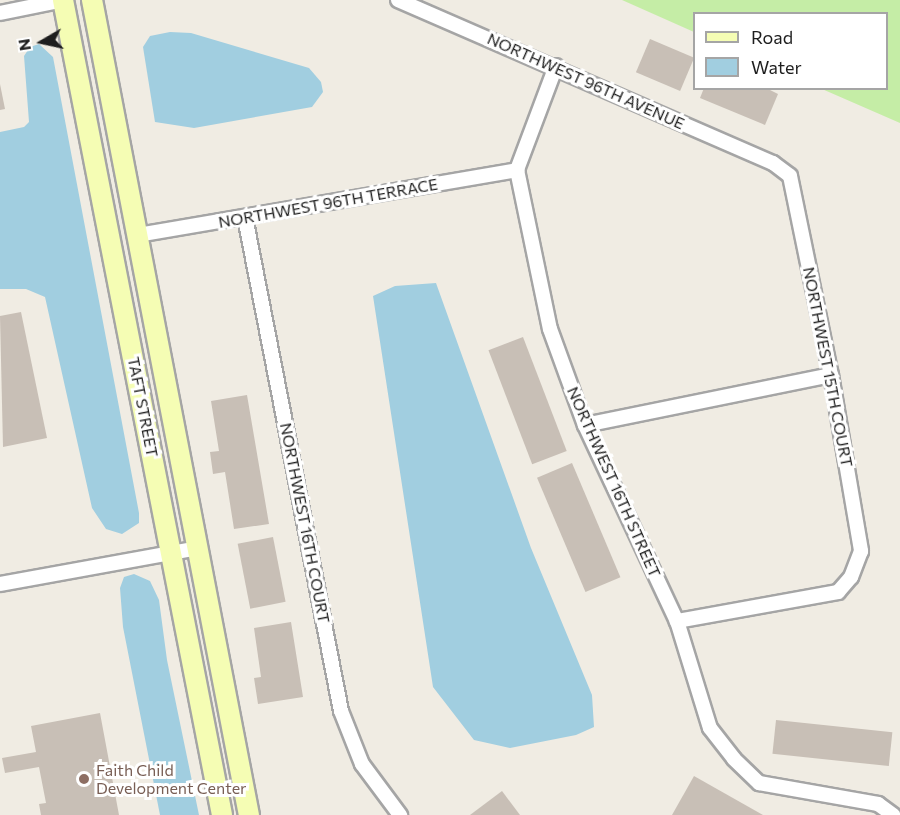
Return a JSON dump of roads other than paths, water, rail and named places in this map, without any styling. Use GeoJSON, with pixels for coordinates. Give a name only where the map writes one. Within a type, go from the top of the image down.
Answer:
{"type":"FeatureCollection","features":[{"type":"Feature","properties":{"kind":"street","name":"TAFT STREET"},"geometry":{"type":"LineString","coordinates":[[64,0],[222,815]]}},
{"type":"Feature","properties":{"kind":"street"},"geometry":{"type":"LineString","coordinates":[[0,13],[64,0]]}},
{"type":"Feature","properties":{"kind":"street","name":"TAFT STREET"},"geometry":{"type":"LineString","coordinates":[[92,0],[249,815]]}},
{"type":"Feature","properties":{"kind":"street","name":"NORTHWEST 96TH AVENUE"},"geometry":{"type":"LineString","coordinates":[[398,0],[556,66],[773,164]]}},
{"type":"Feature","properties":{"kind":"street"},"geometry":{"type":"LineString","coordinates":[[517,170],[556,66]]}},
{"type":"Feature","properties":{"kind":"street","name":"NORTHWEST 15TH COURT"},"geometry":{"type":"LineString","coordinates":[[677,621],[838,592],[851,577],[861,551],[831,375],[790,176],[773,164]]}},
{"type":"Feature","properties":{"kind":"street","name":"NORTHWEST 96TH TERRACE"},"geometry":{"type":"LineString","coordinates":[[138,235],[517,170]]}},
{"type":"Feature","properties":{"kind":"street","name":"NORTHWEST 16TH STREET"},"geometry":{"type":"LineString","coordinates":[[517,170],[550,329],[585,425],[677,621]]}},
{"type":"Feature","properties":{"kind":"street","name":"NORTHWEST 16TH COURT"},"geometry":{"type":"LineString","coordinates":[[245,217],[341,711],[362,764],[400,815]]}},
{"type":"Feature","properties":{"kind":"street"},"geometry":{"type":"LineString","coordinates":[[585,425],[831,375]]}},
{"type":"Feature","properties":{"kind":"street"},"geometry":{"type":"LineString","coordinates":[[0,584],[198,548]]}},
{"type":"Feature","properties":{"kind":"street"},"geometry":{"type":"LineString","coordinates":[[677,621],[710,728],[734,759],[759,783],[878,804],[893,815]]}},
{"type":"Feature","properties":{"kind":"water"},"geometry":{"type":"Polygon","coordinates":[[[170,32],[191,33],[309,68],[321,82],[323,92],[312,107],[194,128],[155,122],[143,47],[150,36],[170,32]]]}},
{"type":"Feature","properties":{"kind":"water"},"geometry":{"type":"Polygon","coordinates":[[[39,44],[53,57],[139,513],[139,523],[122,534],[106,529],[92,508],[45,297],[26,289],[0,289],[0,132],[24,127],[29,122],[24,56],[30,47],[39,44]]]}},
{"type":"Feature","properties":{"kind":"water"},"geometry":{"type":"Polygon","coordinates":[[[436,283],[531,548],[592,695],[594,727],[576,735],[510,748],[474,740],[433,687],[373,296],[395,286],[436,283]]]}},
{"type":"Feature","properties":{"kind":"water"},"geometry":{"type":"Polygon","coordinates":[[[134,574],[150,581],[159,600],[167,660],[199,815],[160,815],[123,627],[120,588],[124,577],[134,574]]]}},
{"type":"Feature","properties":{"kind":"place","name":"Faith Child Development Center"},"geometry":{"type":"Point","coordinates":[84,779]}}]}
